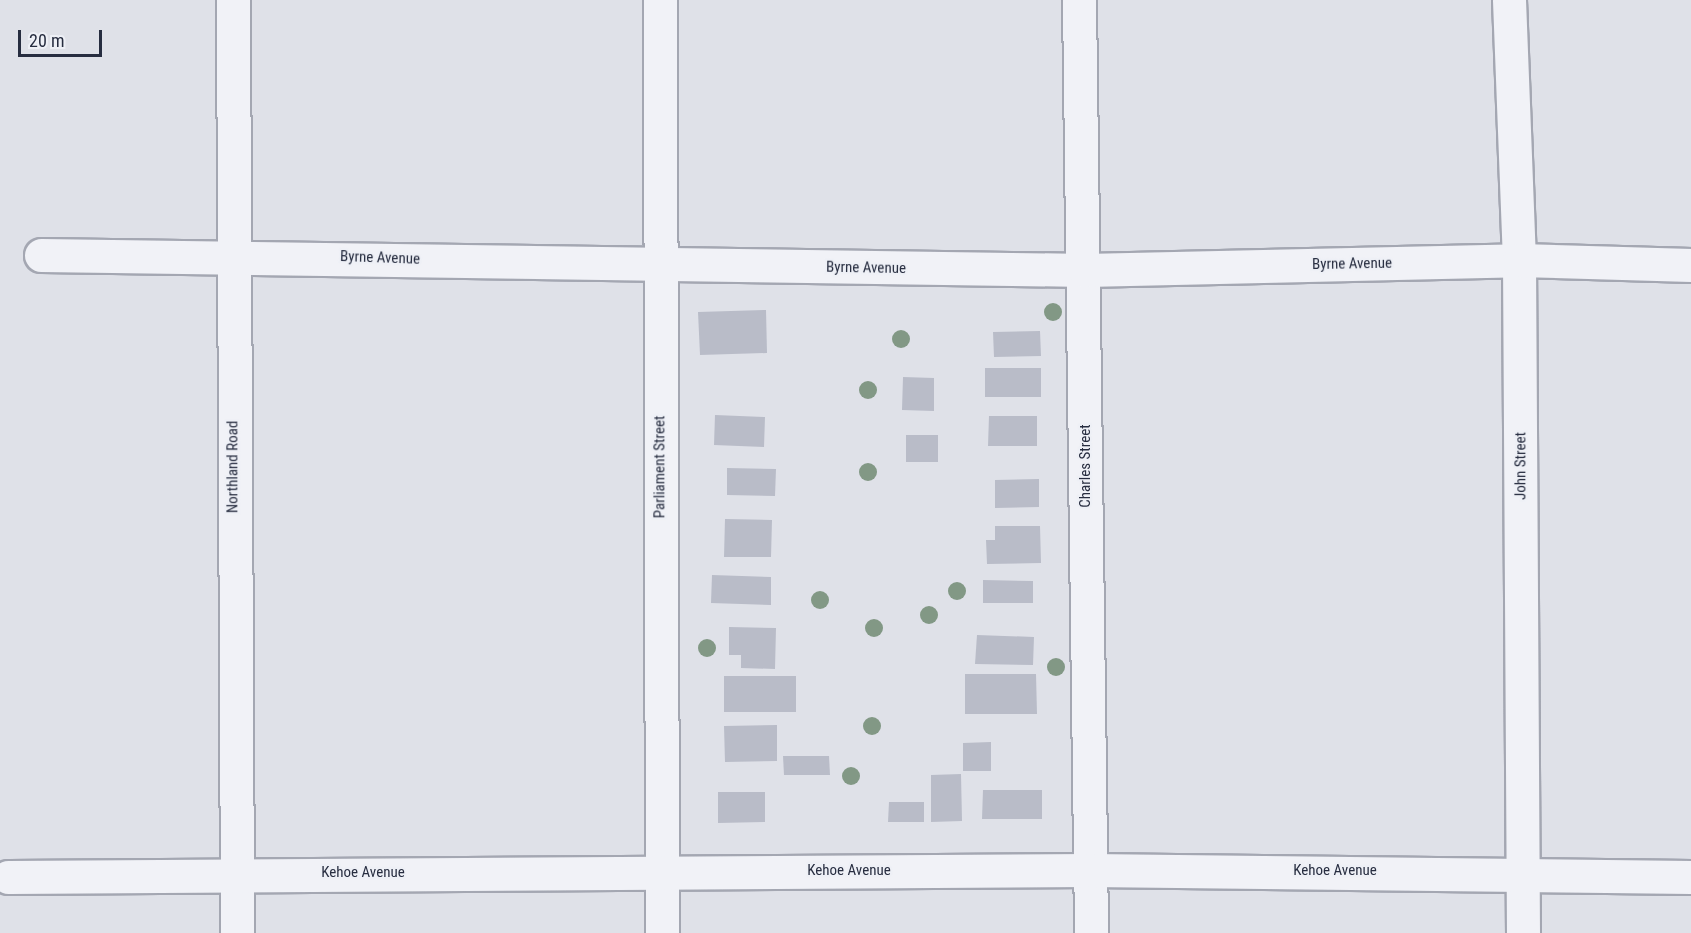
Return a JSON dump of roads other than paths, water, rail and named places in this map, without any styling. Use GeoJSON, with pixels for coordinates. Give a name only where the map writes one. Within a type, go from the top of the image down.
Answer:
{"type":"FeatureCollection","features":[{"type":"Feature","properties":{"kind":"street","name":"Northland Road"},"geometry":{"type":"LineString","coordinates":[[233,0],[232,254],[237,933]]}},
{"type":"Feature","properties":{"kind":"street","name":"Parliament Street"},"geometry":{"type":"LineString","coordinates":[[660,0],[661,871],[663,933]]}},
{"type":"Feature","properties":{"kind":"street","name":"Charles Street"},"geometry":{"type":"LineString","coordinates":[[1079,0],[1085,270],[1091,933]]}},
{"type":"Feature","properties":{"kind":"street","name":"John Street"},"geometry":{"type":"LineString","coordinates":[[1509,0],[1519,260],[1523,933]]}},
{"type":"Feature","properties":{"kind":"street","name":"Byrne Avenue"},"geometry":{"type":"LineString","coordinates":[[41,255],[232,254],[660,266],[1085,270],[1519,260],[1691,265]]}},
{"type":"Feature","properties":{"kind":"street","name":"Kehoe Avenue"},"geometry":{"type":"LineString","coordinates":[[8,877],[1090,870],[1523,872],[1691,877]]}}]}
